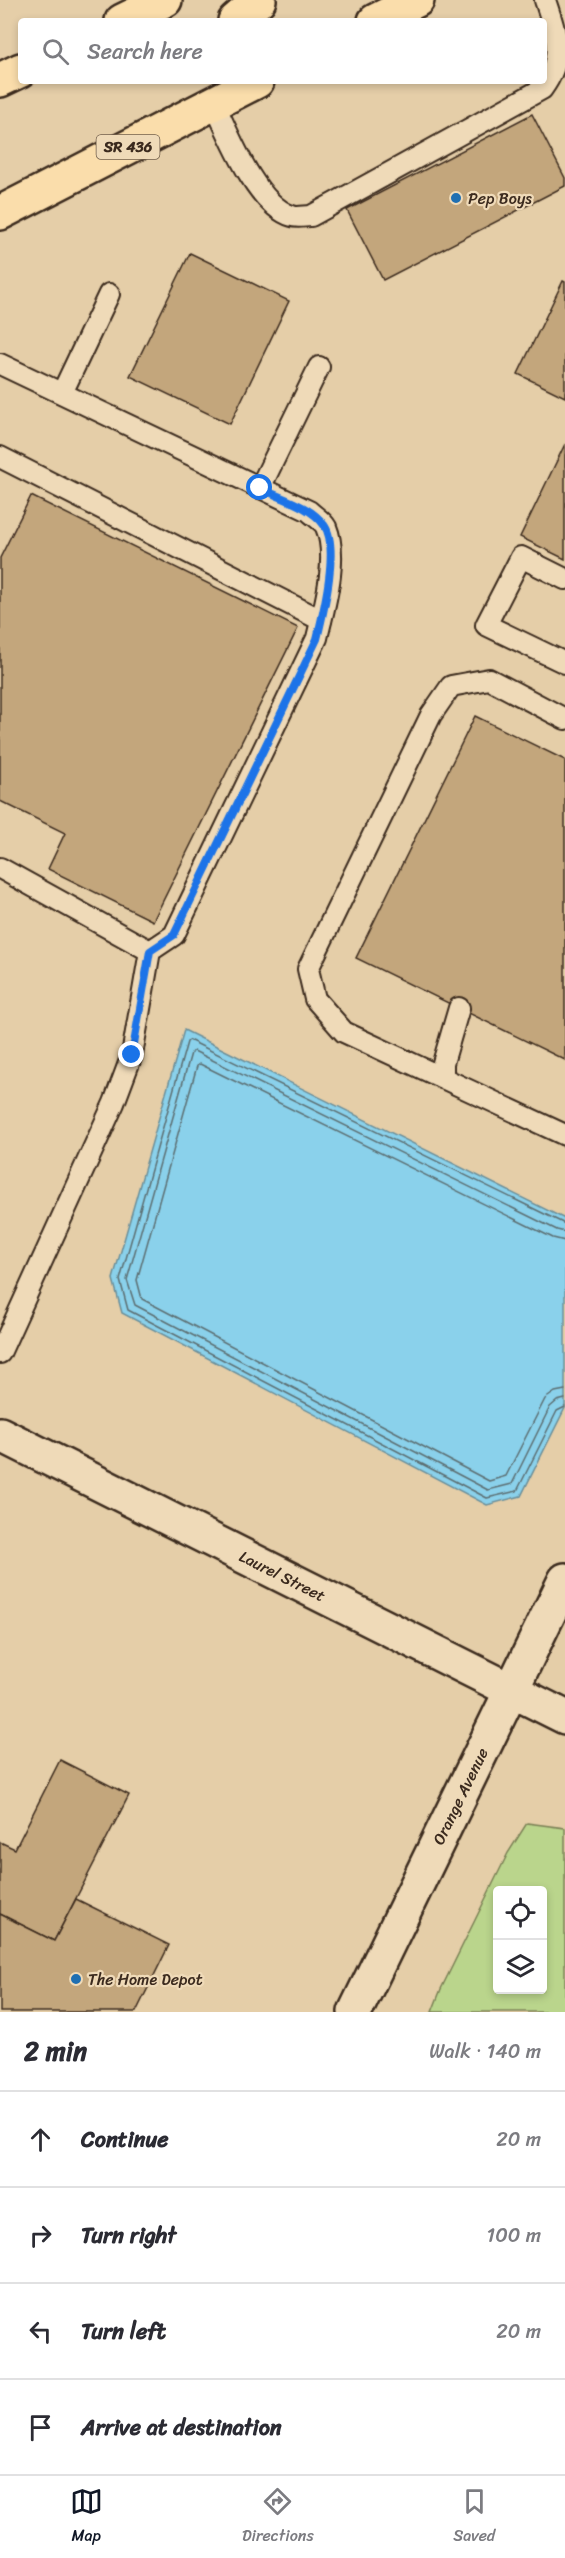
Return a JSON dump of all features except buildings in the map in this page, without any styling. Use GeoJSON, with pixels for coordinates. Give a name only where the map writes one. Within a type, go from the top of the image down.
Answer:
{"type":"FeatureCollection","features":[{"type":"Feature","properties":{"kind":"main road"},"geometry":{"type":"LineString","coordinates":[[128,18],[165,0]]}},
{"type":"Feature","properties":{"kind":"main road"},"geometry":{"type":"LineString","coordinates":[[239,18],[259,0]]}},
{"type":"Feature","properties":{"kind":"main road"},"geometry":{"type":"LineString","coordinates":[[381,18],[417,0]]}},
{"type":"Feature","properties":{"kind":"main road"},"geometry":{"type":"LineString","coordinates":[[0,80],[18,71]]}},
{"type":"Feature","properties":{"kind":"main road","name":"SR 436"},"geometry":{"type":"LineString","coordinates":[[0,213],[213,92],[245,84]]}},
{"type":"Feature","properties":{"kind":"street","name":"Laurel Street"},"geometry":{"type":"LineString","coordinates":[[0,1434],[565,1717]]}},
{"type":"Feature","properties":{"kind":"street","name":"Orange Avenue"},"geometry":{"type":"LineString","coordinates":[[355,2012],[565,1580]]}},
{"type":"Feature","properties":{"kind":"lane"},"geometry":{"type":"LineString","coordinates":[[213,92],[250,177],[276,207],[293,217],[311,216],[542,89],[555,76],[562,49],[545,0]]}},
{"type":"Feature","properties":{"kind":"lane"},"geometry":{"type":"LineString","coordinates":[[62,393],[109,294]]}},
{"type":"Feature","properties":{"kind":"lane"},"geometry":{"type":"LineString","coordinates":[[0,364],[309,511],[326,526],[330,548],[328,594],[317,639],[174,935],[150,951],[132,1055],[114,1103],[0,1353]]}},
{"type":"Feature","properties":{"kind":"lane"},"geometry":{"type":"LineString","coordinates":[[260,488],[319,367]]}},
{"type":"Feature","properties":{"kind":"lane"},"geometry":{"type":"LineString","coordinates":[[0,457],[321,620]]}},
{"type":"Feature","properties":{"kind":"lane"},"geometry":{"type":"LineString","coordinates":[[565,579],[521,557],[486,625],[565,663]]}},
{"type":"Feature","properties":{"kind":"lane"},"geometry":{"type":"LineString","coordinates":[[565,719],[489,679],[452,687],[431,715],[308,969],[315,999],[344,1032],[565,1135]]}},
{"type":"Feature","properties":{"kind":"lane"},"geometry":{"type":"LineString","coordinates":[[0,868],[150,951]]}},
{"type":"Feature","properties":{"kind":"lane"},"geometry":{"type":"LineString","coordinates":[[443,1078],[442,1063],[459,1008]]}},
{"type":"Feature","properties":{"kind":"green space"},"geometry":{"type":"Polygon","coordinates":[[[527,1823],[565,1828],[565,2012],[432,2012],[508,1853],[527,1823]]]}},
{"type":"Feature","properties":{"kind":"water"},"geometry":{"type":"Polygon","coordinates":[[[184,1030],[565,1219],[565,1408],[521,1496],[487,1505],[122,1313],[113,1279],[184,1030]]]}},
{"type":"Feature","properties":{"kind":"place","name":"Pep Boys"},"geometry":{"type":"Point","coordinates":[456,198]}},
{"type":"Feature","properties":{"kind":"place","name":"The Home Depot"},"geometry":{"type":"Point","coordinates":[76,1979]}},
{"type":"Feature","properties":{"kind":"route"},"geometry":{"type":"LineString","coordinates":[[132,1055],[150,951],[174,935],[317,639],[328,594],[330,548],[326,526],[309,511],[260,488]]}}]}
